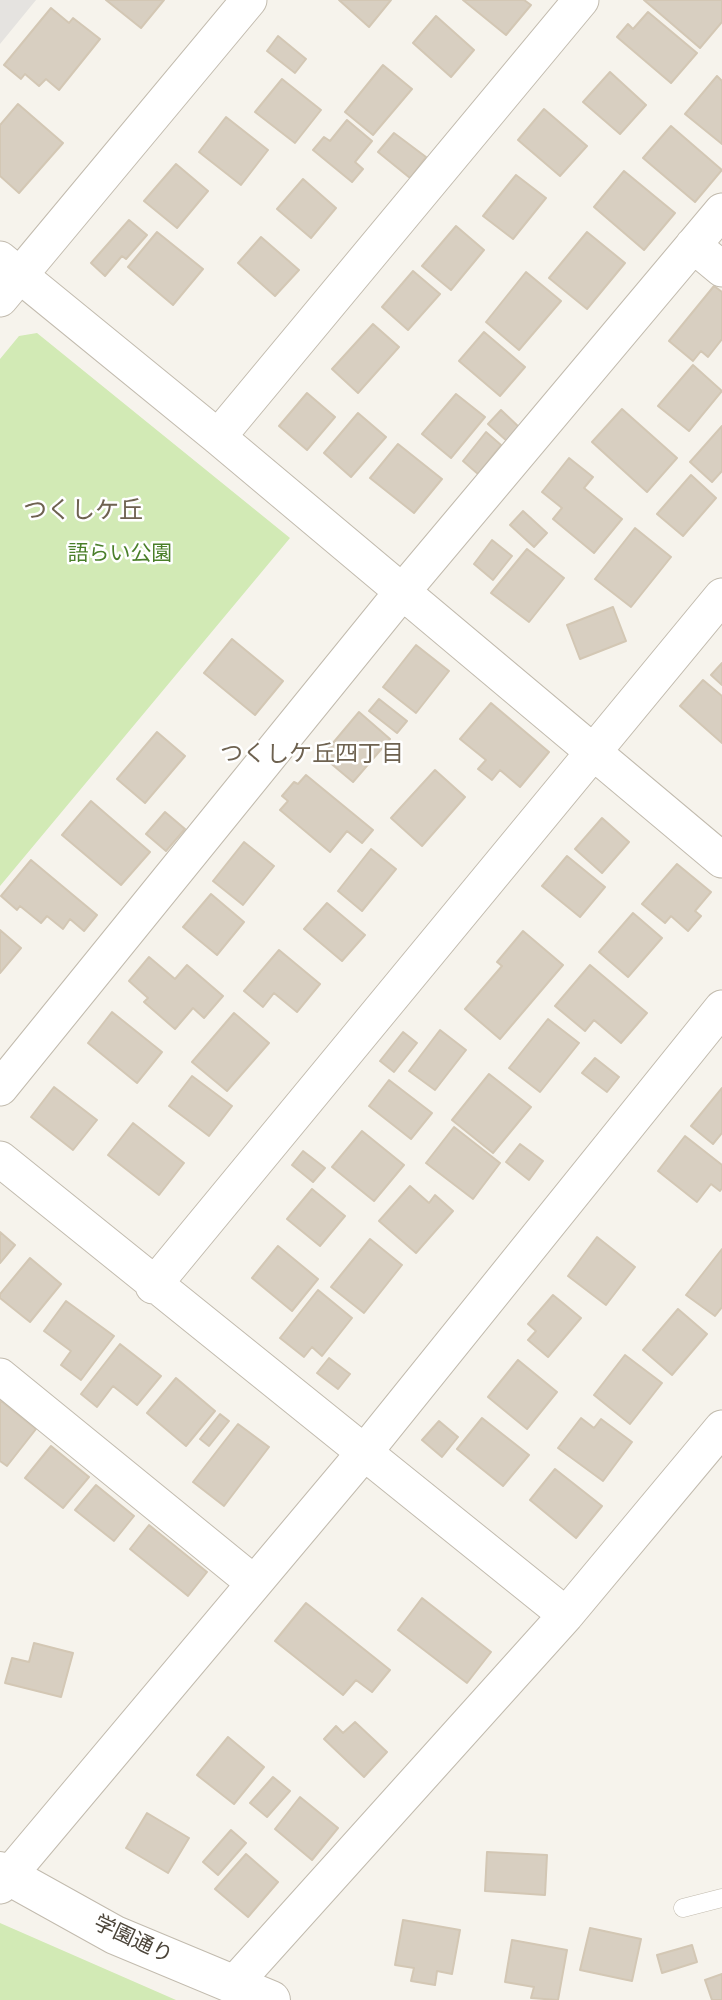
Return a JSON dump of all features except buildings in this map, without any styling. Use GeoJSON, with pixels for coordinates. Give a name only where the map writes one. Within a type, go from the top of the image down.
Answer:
{"type":"FeatureCollection","features":[{"type":"Feature","properties":{"kind":"street"},"geometry":{"type":"LineString","coordinates":[[249,0],[6,277],[218,437],[722,860]]}},
{"type":"Feature","properties":{"kind":"street"},"geometry":{"type":"LineString","coordinates":[[218,437],[581,0]]}},
{"type":"Feature","properties":{"kind":"street"},"geometry":{"type":"LineString","coordinates":[[0,1088],[402,592],[722,211]]}},
{"type":"Feature","properties":{"kind":"street"},"geometry":{"type":"LineString","coordinates":[[693,245],[722,269]]}},
{"type":"Feature","properties":{"kind":"street"},"geometry":{"type":"LineString","coordinates":[[153,1286],[722,596]]}},
{"type":"Feature","properties":{"kind":"street"},"geometry":{"type":"LineString","coordinates":[[3,1877],[363,1454],[722,1008]]}},
{"type":"Feature","properties":{"kind":"street"},"geometry":{"type":"LineString","coordinates":[[0,1159],[153,1286],[566,1615]]}},
{"type":"Feature","properties":{"kind":"street"},"geometry":{"type":"LineString","coordinates":[[0,1376],[254,1583]]}},
{"type":"Feature","properties":{"kind":"street"},"geometry":{"type":"LineString","coordinates":[[233,1985],[566,1615],[722,1428]]}},
{"type":"Feature","properties":{"kind":"street","name":"学園通り"},"geometry":{"type":"LineString","coordinates":[[3,1877],[115,1935],[271,2000]]}},
{"type":"Feature","properties":{"kind":"lane"},"geometry":{"type":"LineString","coordinates":[[683,1908],[722,1898]]}},
{"type":"Feature","properties":{"kind":"green space","name":"語らい公園"},"geometry":{"type":"Polygon","coordinates":[[[37,333],[290,538],[0,886],[0,359],[19,336],[37,333]]]}},
{"type":"Feature","properties":{"kind":"green space"},"geometry":{"type":"Polygon","coordinates":[[[0,1923],[176,2000],[0,2000],[0,1923]]]}},
{"type":"Feature","properties":{"kind":"shaded area"},"geometry":{"type":"Polygon","coordinates":[[[0,0],[36,0],[0,44],[0,0]]]}},
{"type":"Feature","properties":{"kind":"district","name":"つくしケ丘"},"geometry":{"type":"Point","coordinates":[83,511]}},
{"type":"Feature","properties":{"kind":"district","name":"つくしケ丘四丁目"},"geometry":{"type":"Point","coordinates":[312,755]}}]}
